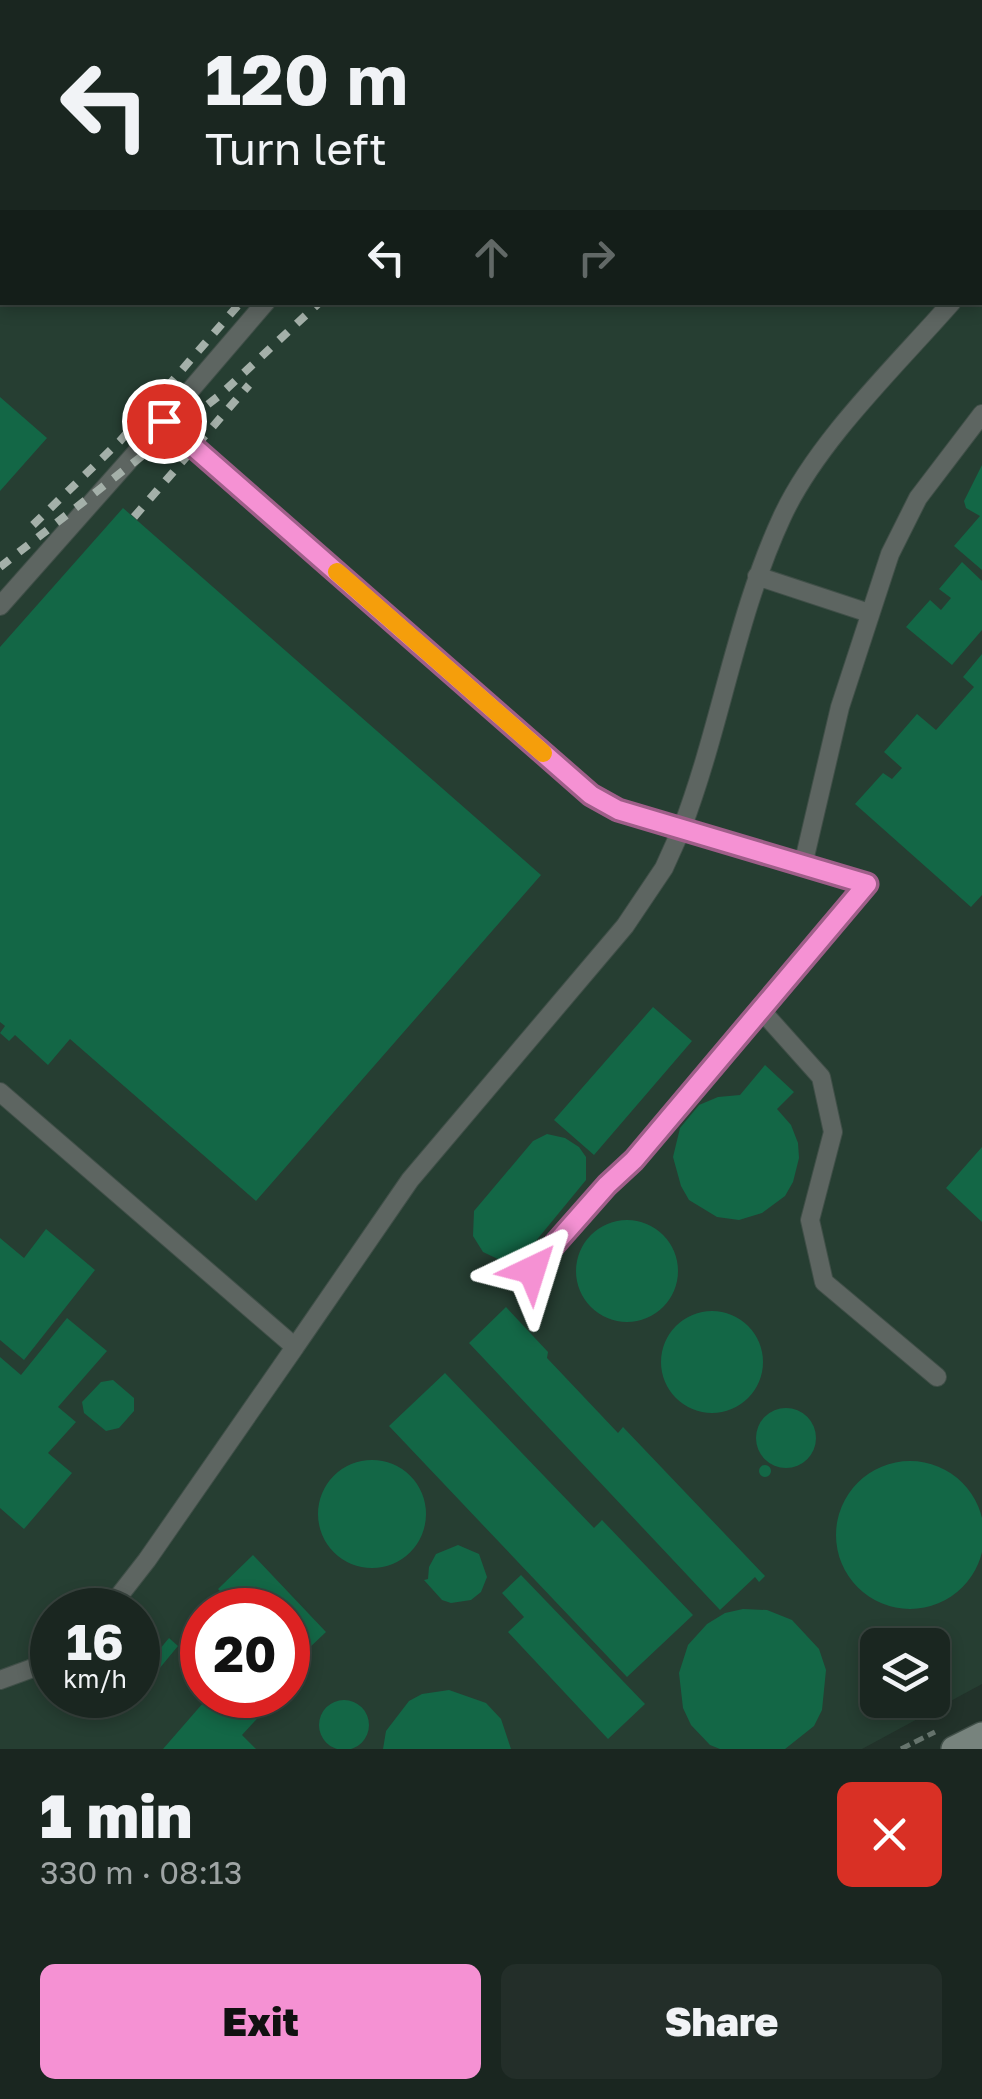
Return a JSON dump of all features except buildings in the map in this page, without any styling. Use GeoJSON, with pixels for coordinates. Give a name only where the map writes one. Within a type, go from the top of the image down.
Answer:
{"type":"FeatureCollection","features":[{"type":"Feature","properties":{"kind":"main road"},"geometry":{"type":"LineString","coordinates":[[954,1749],[982,1735]]}},
{"type":"Feature","properties":{"kind":"lane"},"geometry":{"type":"LineString","coordinates":[[0,606],[263,305]]}},
{"type":"Feature","properties":{"kind":"lane"},"geometry":{"type":"LineString","coordinates":[[125,1588],[410,1180],[625,926],[664,868],[697,788],[757,576],[783,514],[806,475],[949,305]]}},
{"type":"Feature","properties":{"kind":"lane"},"geometry":{"type":"LineString","coordinates":[[803,865],[840,707],[890,554],[918,498],[982,414]]}},
{"type":"Feature","properties":{"kind":"lane"},"geometry":{"type":"LineString","coordinates":[[164,421],[591,795],[618,810],[867,884],[634,1160],[532,1270]]}},
{"type":"Feature","properties":{"kind":"lane"},"geometry":{"type":"LineString","coordinates":[[757,576],[870,613]]}},
{"type":"Feature","properties":{"kind":"lane"},"geometry":{"type":"LineString","coordinates":[[761,1010],[821,1077],[833,1132],[810,1220],[824,1282],[937,1377]]}},
{"type":"Feature","properties":{"kind":"lane"},"geometry":{"type":"LineString","coordinates":[[0,1092],[294,1347]]}},
{"type":"Feature","properties":{"kind":"lane"},"geometry":{"type":"LineString","coordinates":[[0,1680],[30,1668]]}},
{"type":"Feature","properties":{"kind":"shaded area"},"geometry":{"type":"Polygon","coordinates":[[[0,305],[982,305],[982,1684],[950,1701],[950,1628],[860,1628],[860,1718],[919,1718],[862,1749],[0,1749],[0,305]]]}},
{"type":"Feature","properties":{"kind":"railway"},"geometry":{"type":"LineString","coordinates":[[33,525],[120,441],[238,305]]}},
{"type":"Feature","properties":{"kind":"railway"},"geometry":{"type":"LineString","coordinates":[[0,567],[220,395],[317,305]]}},
{"type":"Feature","properties":{"kind":"railway"},"geometry":{"type":"LineString","coordinates":[[134,517],[249,385]]}},
{"type":"Feature","properties":{"kind":"slow traffic"},"geometry":{"type":"LineString","coordinates":[[337,572],[543,753]]}},
{"type":"Feature","properties":{"kind":"route"},"geometry":{"type":"LineString","coordinates":[[164,421],[591,795],[618,810],[867,884],[634,1160],[532,1270]]}}]}
